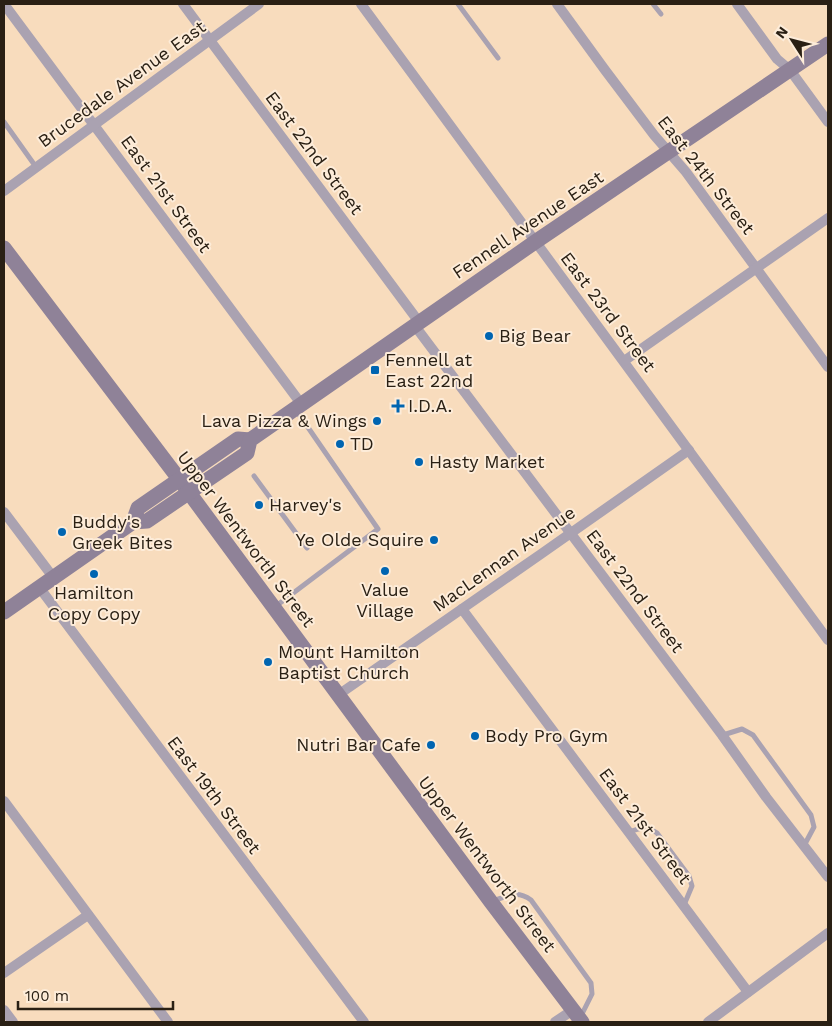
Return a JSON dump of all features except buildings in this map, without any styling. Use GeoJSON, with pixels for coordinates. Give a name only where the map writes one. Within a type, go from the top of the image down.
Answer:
{"type":"FeatureCollection","features":[{"type":"Feature","properties":{"kind":"main road","name":"Fennell Avenue East"},"geometry":{"type":"LineString","coordinates":[[133,522],[138,508],[179,479],[238,439],[250,440],[535,242],[828,44]]}},
{"type":"Feature","properties":{"kind":"main road","name":"Upper Wentworth Street"},"geometry":{"type":"LineString","coordinates":[[4,248],[179,479],[578,1017]]}},
{"type":"Feature","properties":{"kind":"main road","name":"Fennell Avenue East"},"geometry":{"type":"LineString","coordinates":[[4,612],[133,522],[147,521],[247,453],[250,440]]}},
{"type":"Feature","properties":{"kind":"street","name":"East 21st Street"},"geometry":{"type":"LineString","coordinates":[[4,4],[95,125],[298,407]]}},
{"type":"Feature","properties":{"kind":"street","name":"East 22nd Street"},"geometry":{"type":"LineString","coordinates":[[183,4],[570,533],[722,735],[766,797],[828,876]]}},
{"type":"Feature","properties":{"kind":"street","name":"Brucedale Avenue East"},"geometry":{"type":"LineString","coordinates":[[4,191],[259,4]]}},
{"type":"Feature","properties":{"kind":"street","name":"East 23rd Street"},"geometry":{"type":"LineString","coordinates":[[361,4],[828,640]]}},
{"type":"Feature","properties":{"kind":"street","name":"East 24th Street"},"geometry":{"type":"LineString","coordinates":[[557,4],[654,135],[686,172],[828,367]]}},
{"type":"Feature","properties":{"kind":"street"},"geometry":{"type":"LineString","coordinates":[[737,4],[777,59],[790,70],[828,122]]}},
{"type":"Feature","properties":{"kind":"street"},"geometry":{"type":"LineString","coordinates":[[624,361],[828,218]]}},
{"type":"Feature","properties":{"kind":"street","name":"MacLennan Avenue"},"geometry":{"type":"LineString","coordinates":[[338,695],[689,450]]}},
{"type":"Feature","properties":{"kind":"street"},"geometry":{"type":"LineString","coordinates":[[4,512],[54,576]]}},
{"type":"Feature","properties":{"kind":"street","name":"East 19th Street"},"geometry":{"type":"LineString","coordinates":[[38,587],[364,1022]]}},
{"type":"Feature","properties":{"kind":"street","name":"East 21st Street"},"geometry":{"type":"LineString","coordinates":[[462,609],[748,992]]}},
{"type":"Feature","properties":{"kind":"street"},"geometry":{"type":"LineString","coordinates":[[4,801],[168,1022]]}},
{"type":"Feature","properties":{"kind":"street"},"geometry":{"type":"LineString","coordinates":[[4,973],[88,915]]}},
{"type":"Feature","properties":{"kind":"street"},"geometry":{"type":"LineString","coordinates":[[708,1022],[828,932]]}},
{"type":"Feature","properties":{"kind":"street"},"geometry":{"type":"LineString","coordinates":[[4,1010],[13,1022]]}},
{"type":"Feature","properties":{"kind":"street"},"geometry":{"type":"LineString","coordinates":[[555,1022],[578,1017]]}},
{"type":"Feature","properties":{"kind":"lane"},"geometry":{"type":"LineString","coordinates":[[458,4],[498,58]]}},
{"type":"Feature","properties":{"kind":"lane"},"geometry":{"type":"LineString","coordinates":[[653,4],[661,14]]}},
{"type":"Feature","properties":{"kind":"lane"},"geometry":{"type":"LineString","coordinates":[[4,122],[36,167]]}},
{"type":"Feature","properties":{"kind":"lane"},"geometry":{"type":"LineString","coordinates":[[273,608],[378,529],[298,407]]}},
{"type":"Feature","properties":{"kind":"lane"},"geometry":{"type":"LineString","coordinates":[[254,476],[307,548]]}},
{"type":"Feature","properties":{"kind":"lane"},"geometry":{"type":"LineString","coordinates":[[722,735],[742,729],[753,735],[811,815],[814,827],[803,844]]}},
{"type":"Feature","properties":{"kind":"lane"},"geometry":{"type":"LineString","coordinates":[[628,832],[644,828],[651,829],[657,833],[689,876],[692,886],[684,906]]}},
{"type":"Feature","properties":{"kind":"lane"},"geometry":{"type":"LineString","coordinates":[[491,902],[514,894],[525,896],[531,900],[591,983],[592,994],[578,1017]]}},
{"type":"Feature","properties":{"kind":"place","name":"Big Bear"},"geometry":{"type":"Point","coordinates":[489,336]}},
{"type":"Feature","properties":{"kind":"place","name":"Fennell at East 22nd"},"geometry":{"type":"Point","coordinates":[375,370]}},
{"type":"Feature","properties":{"kind":"place","name":"I.D.A."},"geometry":{"type":"Point","coordinates":[398,406]}},
{"type":"Feature","properties":{"kind":"place","name":"Lava Pizza & Wings"},"geometry":{"type":"Point","coordinates":[377,421]}},
{"type":"Feature","properties":{"kind":"place","name":"TD"},"geometry":{"type":"Point","coordinates":[340,444]}},
{"type":"Feature","properties":{"kind":"place","name":"Hasty Market"},"geometry":{"type":"Point","coordinates":[419,462]}},
{"type":"Feature","properties":{"kind":"place","name":"Harvey's"},"geometry":{"type":"Point","coordinates":[259,505]}},
{"type":"Feature","properties":{"kind":"place","name":"Buddy's Greek Bites"},"geometry":{"type":"Point","coordinates":[62,532]}},
{"type":"Feature","properties":{"kind":"place","name":"Ye Olde Squire"},"geometry":{"type":"Point","coordinates":[434,540]}},
{"type":"Feature","properties":{"kind":"place","name":"Value Village"},"geometry":{"type":"Point","coordinates":[385,571]}},
{"type":"Feature","properties":{"kind":"place","name":"Hamilton Copy Copy"},"geometry":{"type":"Point","coordinates":[94,574]}},
{"type":"Feature","properties":{"kind":"place","name":"Mount Hamilton Baptist Church"},"geometry":{"type":"Point","coordinates":[268,662]}},
{"type":"Feature","properties":{"kind":"place","name":"Body Pro Gym"},"geometry":{"type":"Point","coordinates":[475,736]}},
{"type":"Feature","properties":{"kind":"place","name":"Nutri Bar Cafe"},"geometry":{"type":"Point","coordinates":[431,745]}}]}
